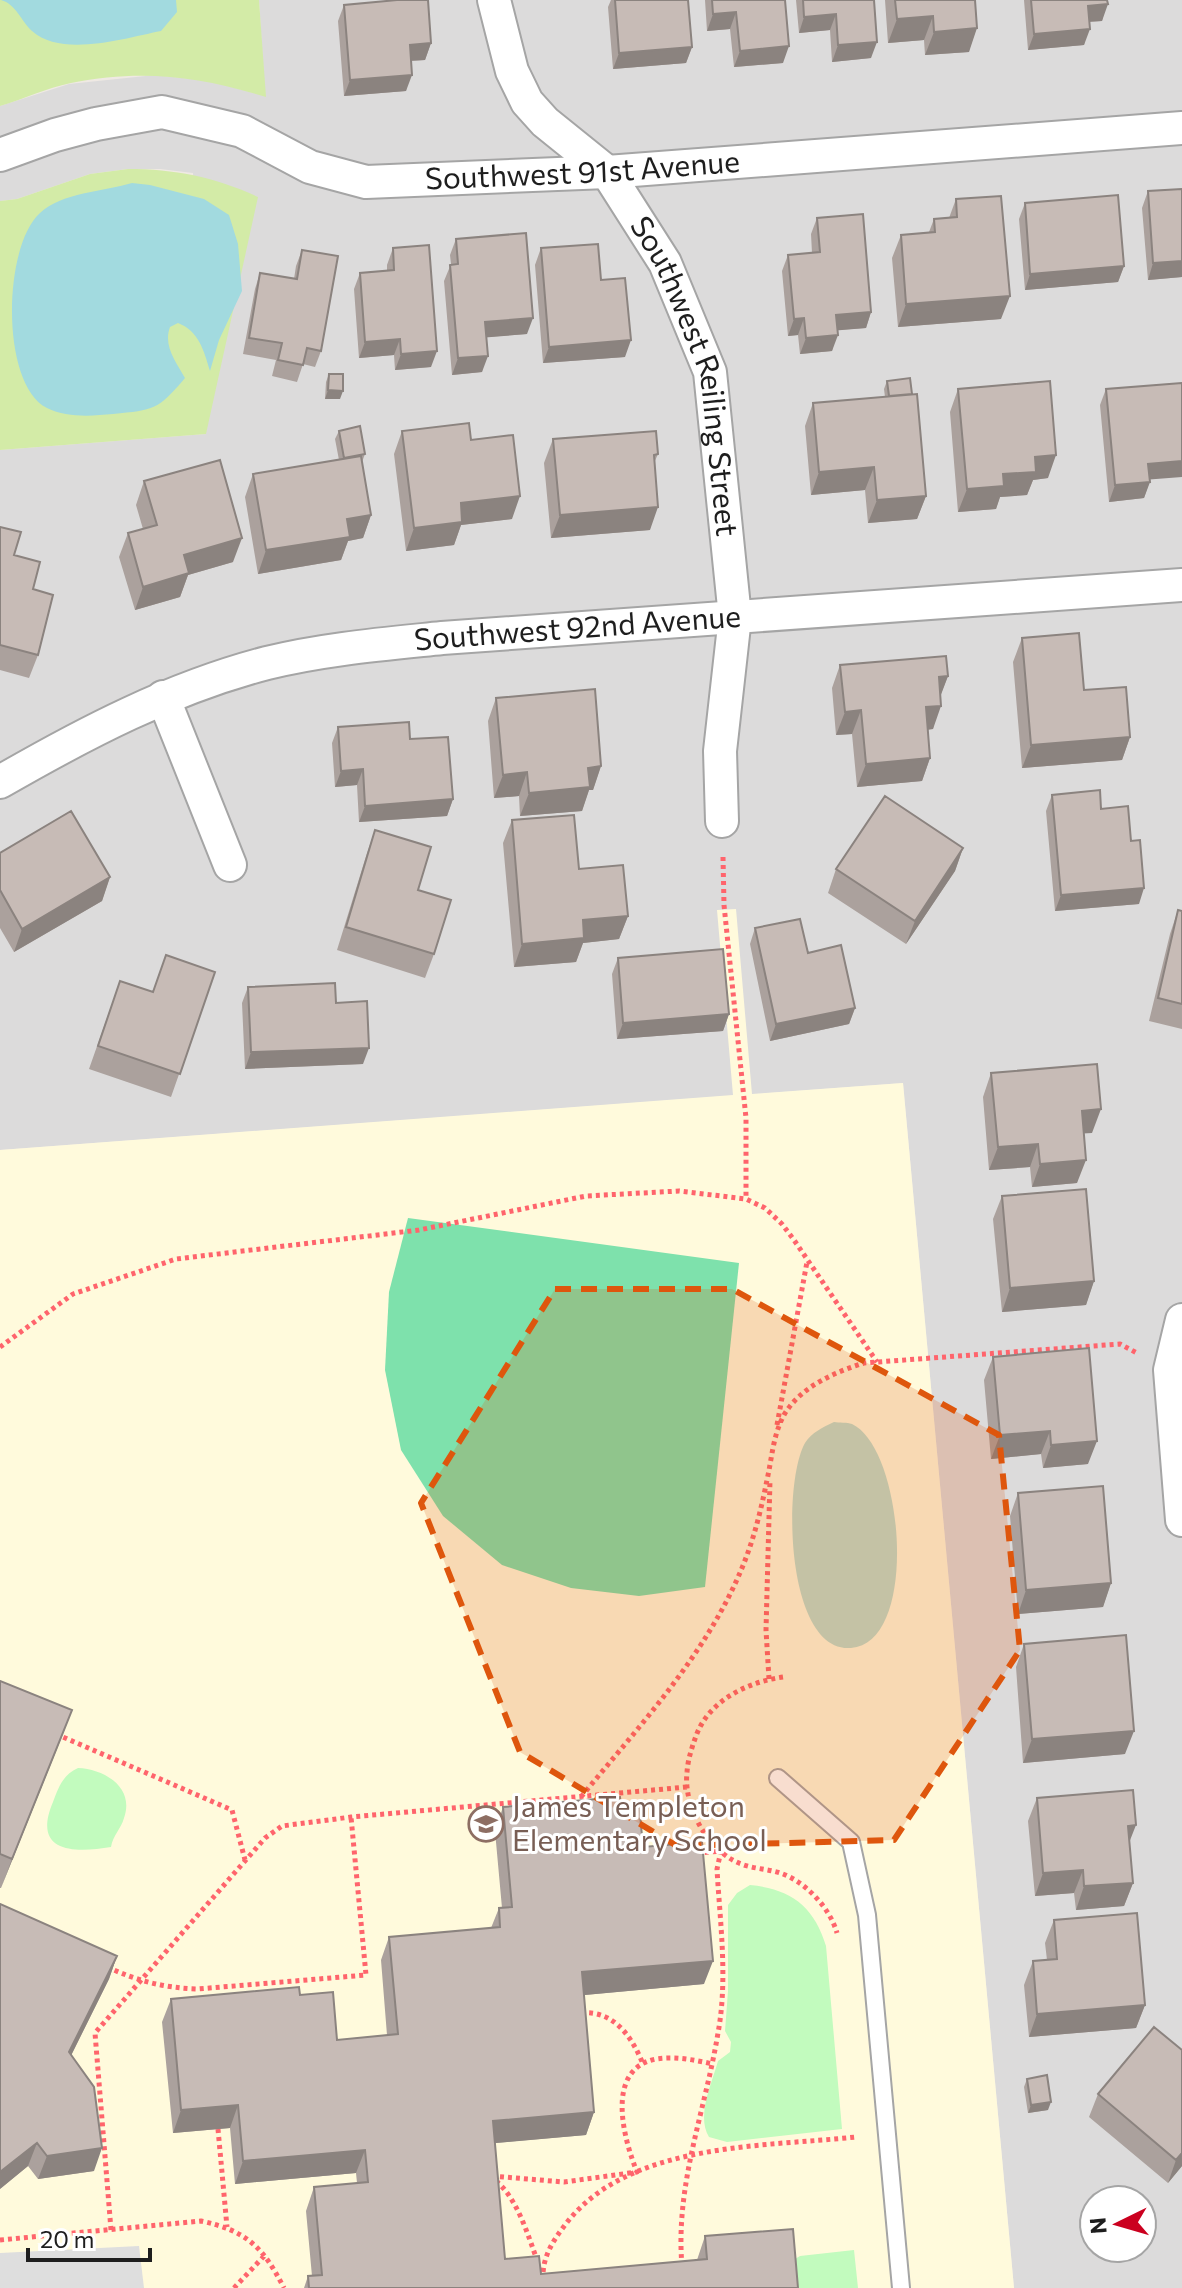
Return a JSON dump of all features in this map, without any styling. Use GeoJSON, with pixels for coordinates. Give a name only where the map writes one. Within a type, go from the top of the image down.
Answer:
{"type":"FeatureCollection","features":[{"type":"Feature","properties":{"kind":"street","name":"Southwest Reiling Street"},"geometry":{"type":"LineString","coordinates":[[494,0],[512,71],[527,102],[545,122],[607,172],[665,263],[710,372],[735,617],[720,751],[722,821]]}},
{"type":"Feature","properties":{"kind":"street","name":"Southwest 91st Avenue"},"geometry":{"type":"LineString","coordinates":[[0,155],[82,128],[162,112],[242,131],[310,167],[366,182],[607,172],[1182,128]]}},
{"type":"Feature","properties":{"kind":"street","name":"Southwest 92nd Avenue"},"geometry":{"type":"LineString","coordinates":[[0,782],[77,737],[163,697],[267,663],[334,651],[442,638],[1182,585]]}},
{"type":"Feature","properties":{"kind":"street"},"geometry":{"type":"LineString","coordinates":[[163,697],[230,865]]}},
{"type":"Feature","properties":{"kind":"street"},"geometry":{"type":"LineString","coordinates":[[1182,1320],[1170,1370],[1182,1520]]}},
{"type":"Feature","properties":{"kind":"lane"},"geometry":{"type":"LineString","coordinates":[[778,1778],[851,1842],[867,1915],[901,2288]]}},
{"type":"Feature","properties":{"kind":"path"},"geometry":{"type":"LineString","coordinates":[[722,821],[724,905],[746,1118],[746,1199]]}},
{"type":"Feature","properties":{"kind":"path"},"geometry":{"type":"LineString","coordinates":[[0,1347],[73,1294],[176,1259],[419,1230],[586,1196],[679,1191],[746,1199],[765,1208],[782,1224],[877,1362]]}},
{"type":"Feature","properties":{"kind":"path"},"geometry":{"type":"LineString","coordinates":[[581,1797],[660,1703],[709,1631],[742,1569],[755,1533],[770,1465],[807,1261]]}},
{"type":"Feature","properties":{"kind":"path"},"geometry":{"type":"LineString","coordinates":[[776,1433],[785,1413],[806,1390],[846,1369],[877,1362],[1120,1344],[1170,1370]]}},
{"type":"Feature","properties":{"kind":"path"},"geometry":{"type":"LineString","coordinates":[[769,1679],[766,1630],[770,1465]]}},
{"type":"Feature","properties":{"kind":"path"},"geometry":{"type":"LineString","coordinates":[[783,1677],[740,1689],[723,1700],[704,1721],[691,1751],[686,1772],[687,1787],[697,1820],[721,1851],[745,1865],[784,1874],[800,1883],[828,1913],[838,1942]]}},
{"type":"Feature","properties":{"kind":"path"},"geometry":{"type":"LineString","coordinates":[[44,1728],[232,1810],[245,1860]]}},
{"type":"Feature","properties":{"kind":"path"},"geometry":{"type":"LineString","coordinates":[[111,2230],[95,2033],[265,1838],[282,1826],[351,1817],[687,1787]]}},
{"type":"Feature","properties":{"kind":"path"},"geometry":{"type":"LineString","coordinates":[[97,1963],[139,1982],[170,1988],[198,1989],[366,1975],[351,1817]]}},
{"type":"Feature","properties":{"kind":"path"},"geometry":{"type":"LineString","coordinates":[[692,1853],[721,1851]]}},
{"type":"Feature","properties":{"kind":"path"},"geometry":{"type":"LineString","coordinates":[[682,2274],[681,2217],[690,2153],[713,2064],[722,1996],[717,1869],[721,1851]]}},
{"type":"Feature","properties":{"kind":"path"},"geometry":{"type":"LineString","coordinates":[[575,2014],[595,2013],[619,2025],[629,2036],[643,2064]]}},
{"type":"Feature","properties":{"kind":"path"},"geometry":{"type":"LineString","coordinates":[[637,2172],[624,2137],[622,2101],[634,2072],[643,2064],[667,2059],[713,2064]]}},
{"type":"Feature","properties":{"kind":"path"},"geometry":{"type":"LineString","coordinates":[[855,2122],[857,2152]]}},
{"type":"Feature","properties":{"kind":"path"},"geometry":{"type":"LineString","coordinates":[[218,2129],[227,2227]]}},
{"type":"Feature","properties":{"kind":"path"},"geometry":{"type":"LineString","coordinates":[[544,2288],[543,2265],[549,2248],[569,2219],[603,2188],[690,2153],[856,2137]]}},
{"type":"Feature","properties":{"kind":"path"},"geometry":{"type":"LineString","coordinates":[[543,2276],[518,2214],[501,2185],[487,2176],[564,2182],[637,2172]]}},
{"type":"Feature","properties":{"kind":"path"},"geometry":{"type":"LineString","coordinates":[[0,2240],[201,2221],[227,2227],[253,2241],[284,2288]]}},
{"type":"Feature","properties":{"kind":"path"},"geometry":{"type":"LineString","coordinates":[[234,2288],[265,2255]]}},
{"type":"Feature","properties":{"kind":"highlighted area"},"geometry":{"type":"Polygon","coordinates":[[[555,1289],[732,1289],[999,1435],[1020,1650],[894,1840],[677,1846],[520,1752],[421,1503],[555,1289]]]}},
{"type":"Feature","properties":{"kind":"shaded area"},"geometry":{"type":"Polygon","coordinates":[[[259,0],[1182,0],[1182,2288],[1014,2288],[903,1083],[0,1150],[0,450],[206,434],[193,173],[128,169],[90,174],[17,199],[0,201],[0,106],[69,84],[155,75],[210,81],[265,96],[259,0]]]}},
{"type":"Feature","properties":{"kind":"shaded area","name":"James Templeton Elementary School"},"geometry":{"type":"Polygon","coordinates":[[[736,909],[752,1094],[903,1083],[1014,2288],[0,2288],[0,1150],[733,1095],[717,910],[736,909]]]}},
{"type":"Feature","properties":{"kind":"shaded area"},"geometry":{"type":"Polygon","coordinates":[[[139,2246],[144,2288],[0,2288],[0,2253],[139,2246]]]}},
{"type":"Feature","properties":{"kind":"green space"},"geometry":{"type":"Polygon","coordinates":[[[0,0],[259,0],[266,97],[193,80],[121,76],[62,85],[0,106],[0,0]]]}},
{"type":"Feature","properties":{"kind":"green space"},"geometry":{"type":"Polygon","coordinates":[[[128,169],[194,176],[258,197],[206,434],[0,450],[0,201],[17,199],[90,174],[128,169]]]}},
{"type":"Feature","properties":{"kind":"green space"},"geometry":{"type":"Polygon","coordinates":[[[408,1218],[739,1263],[705,1587],[639,1596],[571,1588],[502,1565],[443,1516],[401,1450],[385,1370],[389,1292],[408,1218]]]}},
{"type":"Feature","properties":{"kind":"green space"},"geometry":{"type":"Polygon","coordinates":[[[834,1422],[852,1424],[870,1440],[883,1468],[893,1504],[897,1543],[895,1581],[888,1614],[873,1638],[851,1648],[829,1642],[813,1624],[802,1596],[792,1527],[793,1493],[805,1443],[814,1433],[834,1422]]]}},
{"type":"Feature","properties":{"kind":"green space"},"geometry":{"type":"Polygon","coordinates":[[[78,1768],[107,1776],[125,1797],[124,1818],[111,1847],[71,1849],[52,1841],[48,1832],[48,1819],[60,1786],[78,1768]]]}},
{"type":"Feature","properties":{"kind":"green space"},"geometry":{"type":"Polygon","coordinates":[[[750,1885],[777,1891],[799,1902],[821,1932],[826,1946],[842,2129],[727,2142],[709,2137],[705,2129],[706,2099],[718,2061],[730,2052],[731,2042],[725,2031],[728,1905],[737,1893],[750,1885]]]}},
{"type":"Feature","properties":{"kind":"green space"},"geometry":{"type":"Polygon","coordinates":[[[854,2250],[858,2288],[794,2288],[795,2259],[854,2250]]]}},
{"type":"Feature","properties":{"kind":"water"},"geometry":{"type":"Polygon","coordinates":[[[1,0],[176,0],[177,12],[161,31],[77,45],[45,39],[32,31],[11,5],[1,0]]]}},
{"type":"Feature","properties":{"kind":"water"},"geometry":{"type":"Polygon","coordinates":[[[132,183],[204,199],[229,215],[238,244],[242,291],[219,340],[210,371],[200,342],[191,331],[178,323],[170,327],[168,341],[174,360],[185,378],[168,397],[138,411],[80,416],[55,411],[32,394],[21,372],[14,344],[12,314],[19,254],[28,230],[49,206],[71,197],[132,183]]]}},
{"type":"Feature","properties":{"kind":"building"},"geometry":{"type":"Polygon","coordinates":[[[428,0],[431,43],[410,45],[412,75],[350,80],[344,5],[428,0]]]}},
{"type":"Feature","properties":{"kind":"building"},"geometry":{"type":"Polygon","coordinates":[[[615,0],[688,0],[692,47],[619,53],[615,0]]]}},
{"type":"Feature","properties":{"kind":"building"},"geometry":{"type":"Polygon","coordinates":[[[712,0],[785,0],[789,46],[740,51],[736,12],[713,14],[712,0]]]}},
{"type":"Feature","properties":{"kind":"building"},"geometry":{"type":"Polygon","coordinates":[[[803,0],[874,0],[877,42],[838,45],[836,14],[804,17],[803,0]]]}},
{"type":"Feature","properties":{"kind":"building"},"geometry":{"type":"Polygon","coordinates":[[[895,0],[975,0],[977,28],[934,32],[933,16],[897,19],[895,0]]]}},
{"type":"Feature","properties":{"kind":"building"},"geometry":{"type":"Polygon","coordinates":[[[1031,0],[1107,0],[1108,4],[1088,6],[1090,29],[1034,34],[1031,0]]]}},
{"type":"Feature","properties":{"kind":"building"},"geometry":{"type":"Polygon","coordinates":[[[1182,189],[1182,261],[1153,263],[1148,191],[1182,189]]]}},
{"type":"Feature","properties":{"kind":"building"},"geometry":{"type":"Polygon","coordinates":[[[1118,195],[1124,266],[1030,274],[1025,203],[1118,195]]]}},
{"type":"Feature","properties":{"kind":"building"},"geometry":{"type":"Polygon","coordinates":[[[1001,196],[1010,296],[906,304],[901,235],[935,232],[934,219],[957,217],[956,199],[1001,196]]]}},
{"type":"Feature","properties":{"kind":"building"},"geometry":{"type":"Polygon","coordinates":[[[863,214],[871,312],[836,315],[838,335],[806,338],[804,318],[794,319],[788,255],[820,252],[817,218],[863,214]]]}},
{"type":"Feature","properties":{"kind":"building"},"geometry":{"type":"Polygon","coordinates":[[[526,233],[533,318],[485,322],[488,356],[458,358],[450,265],[458,264],[456,239],[526,233]]]}},
{"type":"Feature","properties":{"kind":"building"},"geometry":{"type":"Polygon","coordinates":[[[598,244],[601,280],[625,278],[631,340],[549,347],[541,248],[598,244]]]}},
{"type":"Feature","properties":{"kind":"building"},"geometry":{"type":"Polygon","coordinates":[[[429,245],[437,351],[401,354],[400,339],[365,342],[360,273],[394,270],[393,248],[429,245]]]}},
{"type":"Feature","properties":{"kind":"building"},"geometry":{"type":"Polygon","coordinates":[[[302,250],[338,256],[321,351],[307,348],[303,365],[278,360],[282,343],[249,338],[260,273],[297,279],[302,250]]]}},
{"type":"Feature","properties":{"kind":"building"},"geometry":{"type":"Polygon","coordinates":[[[329,374],[343,374],[343,391],[328,390],[329,374]]]}},
{"type":"Feature","properties":{"kind":"building"},"geometry":{"type":"Polygon","coordinates":[[[910,378],[912,394],[889,396],[887,381],[910,378]]]}},
{"type":"Feature","properties":{"kind":"building"},"geometry":{"type":"Polygon","coordinates":[[[1050,381],[1056,455],[1035,457],[1036,472],[1003,474],[1004,486],[967,489],[958,389],[1050,381]]]}},
{"type":"Feature","properties":{"kind":"building"},"geometry":{"type":"Polygon","coordinates":[[[1182,383],[1182,461],[1148,464],[1150,482],[1115,485],[1106,389],[1182,383]]]}},
{"type":"Feature","properties":{"kind":"building"},"geometry":{"type":"Polygon","coordinates":[[[917,394],[926,496],[877,500],[874,467],[819,472],[813,403],[917,394]]]}},
{"type":"Feature","properties":{"kind":"building"},"geometry":{"type":"Polygon","coordinates":[[[469,423],[471,440],[513,435],[520,496],[461,503],[462,522],[414,528],[402,431],[469,423]]]}},
{"type":"Feature","properties":{"kind":"building"},"geometry":{"type":"Polygon","coordinates":[[[360,426],[365,454],[344,458],[339,431],[360,426]]]}},
{"type":"Feature","properties":{"kind":"building"},"geometry":{"type":"Polygon","coordinates":[[[656,431],[658,454],[654,455],[658,507],[560,515],[553,439],[656,431]]]}},
{"type":"Feature","properties":{"kind":"building"},"geometry":{"type":"Polygon","coordinates":[[[361,456],[371,515],[347,519],[350,537],[266,550],[253,474],[361,456]]]}},
{"type":"Feature","properties":{"kind":"building"},"geometry":{"type":"Polygon","coordinates":[[[220,460],[242,538],[184,555],[189,573],[143,587],[128,533],[157,525],[144,481],[220,460]]]}},
{"type":"Feature","properties":{"kind":"building"},"geometry":{"type":"Polygon","coordinates":[[[0,527],[21,532],[14,555],[40,562],[33,589],[53,595],[38,655],[0,645],[0,527]]]}},
{"type":"Feature","properties":{"kind":"building"},"geometry":{"type":"Polygon","coordinates":[[[1079,633],[1084,690],[1126,687],[1130,737],[1031,745],[1022,638],[1079,633]]]}},
{"type":"Feature","properties":{"kind":"building"},"geometry":{"type":"Polygon","coordinates":[[[946,656],[948,676],[939,677],[941,706],[926,707],[930,758],[866,764],[861,710],[845,712],[840,665],[946,656]]]}},
{"type":"Feature","properties":{"kind":"building"},"geometry":{"type":"Polygon","coordinates":[[[595,689],[601,766],[588,768],[590,787],[529,793],[527,772],[503,775],[496,698],[595,689]]]}},
{"type":"Feature","properties":{"kind":"building"},"geometry":{"type":"Polygon","coordinates":[[[409,722],[410,739],[448,737],[453,799],[365,806],[363,769],[341,771],[338,727],[409,722]]]}},
{"type":"Feature","properties":{"kind":"building"},"geometry":{"type":"Polygon","coordinates":[[[1100,790],[1101,809],[1128,806],[1131,841],[1140,840],[1144,888],[1061,895],[1052,795],[1100,790]]]}},
{"type":"Feature","properties":{"kind":"building"},"geometry":{"type":"Polygon","coordinates":[[[885,796],[963,848],[915,921],[836,869],[885,796]]]}},
{"type":"Feature","properties":{"kind":"building"},"geometry":{"type":"Polygon","coordinates":[[[71,811],[110,877],[22,929],[0,890],[0,853],[71,811]]]}},
{"type":"Feature","properties":{"kind":"building"},"geometry":{"type":"Polygon","coordinates":[[[574,815],[579,869],[623,865],[628,916],[583,920],[584,938],[522,944],[512,820],[574,815]]]}},
{"type":"Feature","properties":{"kind":"building"},"geometry":{"type":"Polygon","coordinates":[[[375,830],[431,847],[418,890],[451,900],[434,954],[346,927],[375,830]]]}},
{"type":"Feature","properties":{"kind":"building"},"geometry":{"type":"Polygon","coordinates":[[[1178,910],[1182,911],[1182,1004],[1158,998],[1178,910]]]}},
{"type":"Feature","properties":{"kind":"building"},"geometry":{"type":"Polygon","coordinates":[[[800,919],[808,953],[841,945],[855,1008],[776,1024],[755,928],[800,919]]]}},
{"type":"Feature","properties":{"kind":"building"},"geometry":{"type":"Polygon","coordinates":[[[723,949],[729,1014],[623,1023],[618,958],[723,949]]]}},
{"type":"Feature","properties":{"kind":"building"},"geometry":{"type":"Polygon","coordinates":[[[166,955],[215,972],[180,1074],[98,1046],[120,981],[153,992],[166,955]]]}},
{"type":"Feature","properties":{"kind":"building"},"geometry":{"type":"Polygon","coordinates":[[[335,983],[336,1003],[367,1001],[369,1048],[251,1052],[248,987],[335,983]]]}},
{"type":"Feature","properties":{"kind":"building"},"geometry":{"type":"Polygon","coordinates":[[[1097,1064],[1101,1109],[1082,1111],[1086,1160],[1040,1164],[1038,1144],[998,1147],[991,1073],[1097,1064]]]}},
{"type":"Feature","properties":{"kind":"building"},"geometry":{"type":"Polygon","coordinates":[[[1086,1189],[1094,1281],[1010,1288],[1002,1196],[1086,1189]]]}},
{"type":"Feature","properties":{"kind":"building"},"geometry":{"type":"Polygon","coordinates":[[[1089,1348],[1097,1441],[1051,1445],[1050,1431],[1000,1435],[993,1357],[1089,1348]]]}},
{"type":"Feature","properties":{"kind":"building"},"geometry":{"type":"Polygon","coordinates":[[[1103,1486],[1111,1583],[1026,1590],[1018,1493],[1103,1486]]]}},
{"type":"Feature","properties":{"kind":"building"},"geometry":{"type":"Polygon","coordinates":[[[1126,1635],[1134,1731],[1032,1739],[1024,1644],[1126,1635]]]}},
{"type":"Feature","properties":{"kind":"building"},"geometry":{"type":"Polygon","coordinates":[[[0,1681],[72,1710],[12,1859],[0,1854],[0,1681]]]}},
{"type":"Feature","properties":{"kind":"building"},"geometry":{"type":"Polygon","coordinates":[[[1133,1790],[1136,1825],[1128,1826],[1133,1883],[1084,1886],[1083,1870],[1043,1873],[1037,1798],[1133,1790]]]}},
{"type":"Feature","properties":{"kind":"building"},"geometry":{"type":"Polygon","coordinates":[[[620,1797],[621,1805],[639,1803],[643,1847],[702,1842],[713,1961],[582,1972],[594,2112],[493,2121],[505,2259],[539,2256],[541,2274],[707,2259],[705,2236],[793,2229],[798,2288],[309,2288],[308,2276],[322,2275],[314,2187],[368,2182],[365,2150],[243,2161],[238,2105],[181,2110],[171,1999],[299,1987],[300,1995],[333,1992],[337,2040],[398,2034],[389,1937],[500,1927],[499,1908],[512,1907],[503,1807],[620,1797]]]}},
{"type":"Feature","properties":{"kind":"building"},"geometry":{"type":"Polygon","coordinates":[[[0,1904],[117,1956],[69,2052],[94,2087],[102,2148],[47,2156],[37,2143],[0,2172],[0,1904]]]}},
{"type":"Feature","properties":{"kind":"building"},"geometry":{"type":"Polygon","coordinates":[[[1137,1913],[1145,2005],[1037,2014],[1033,1961],[1057,1959],[1054,1920],[1137,1913]]]}},
{"type":"Feature","properties":{"kind":"building"},"geometry":{"type":"Polygon","coordinates":[[[1154,2027],[1182,2050],[1182,2153],[1176,2160],[1098,2094],[1154,2027]]]}},
{"type":"Feature","properties":{"kind":"building"},"geometry":{"type":"Polygon","coordinates":[[[1047,2075],[1051,2102],[1031,2105],[1027,2079],[1047,2075]]]}},
{"type":"Feature","properties":{"kind":"place","name":"James Templeton Elementary School"},"geometry":{"type":"Point","coordinates":[486,1824]}}]}
